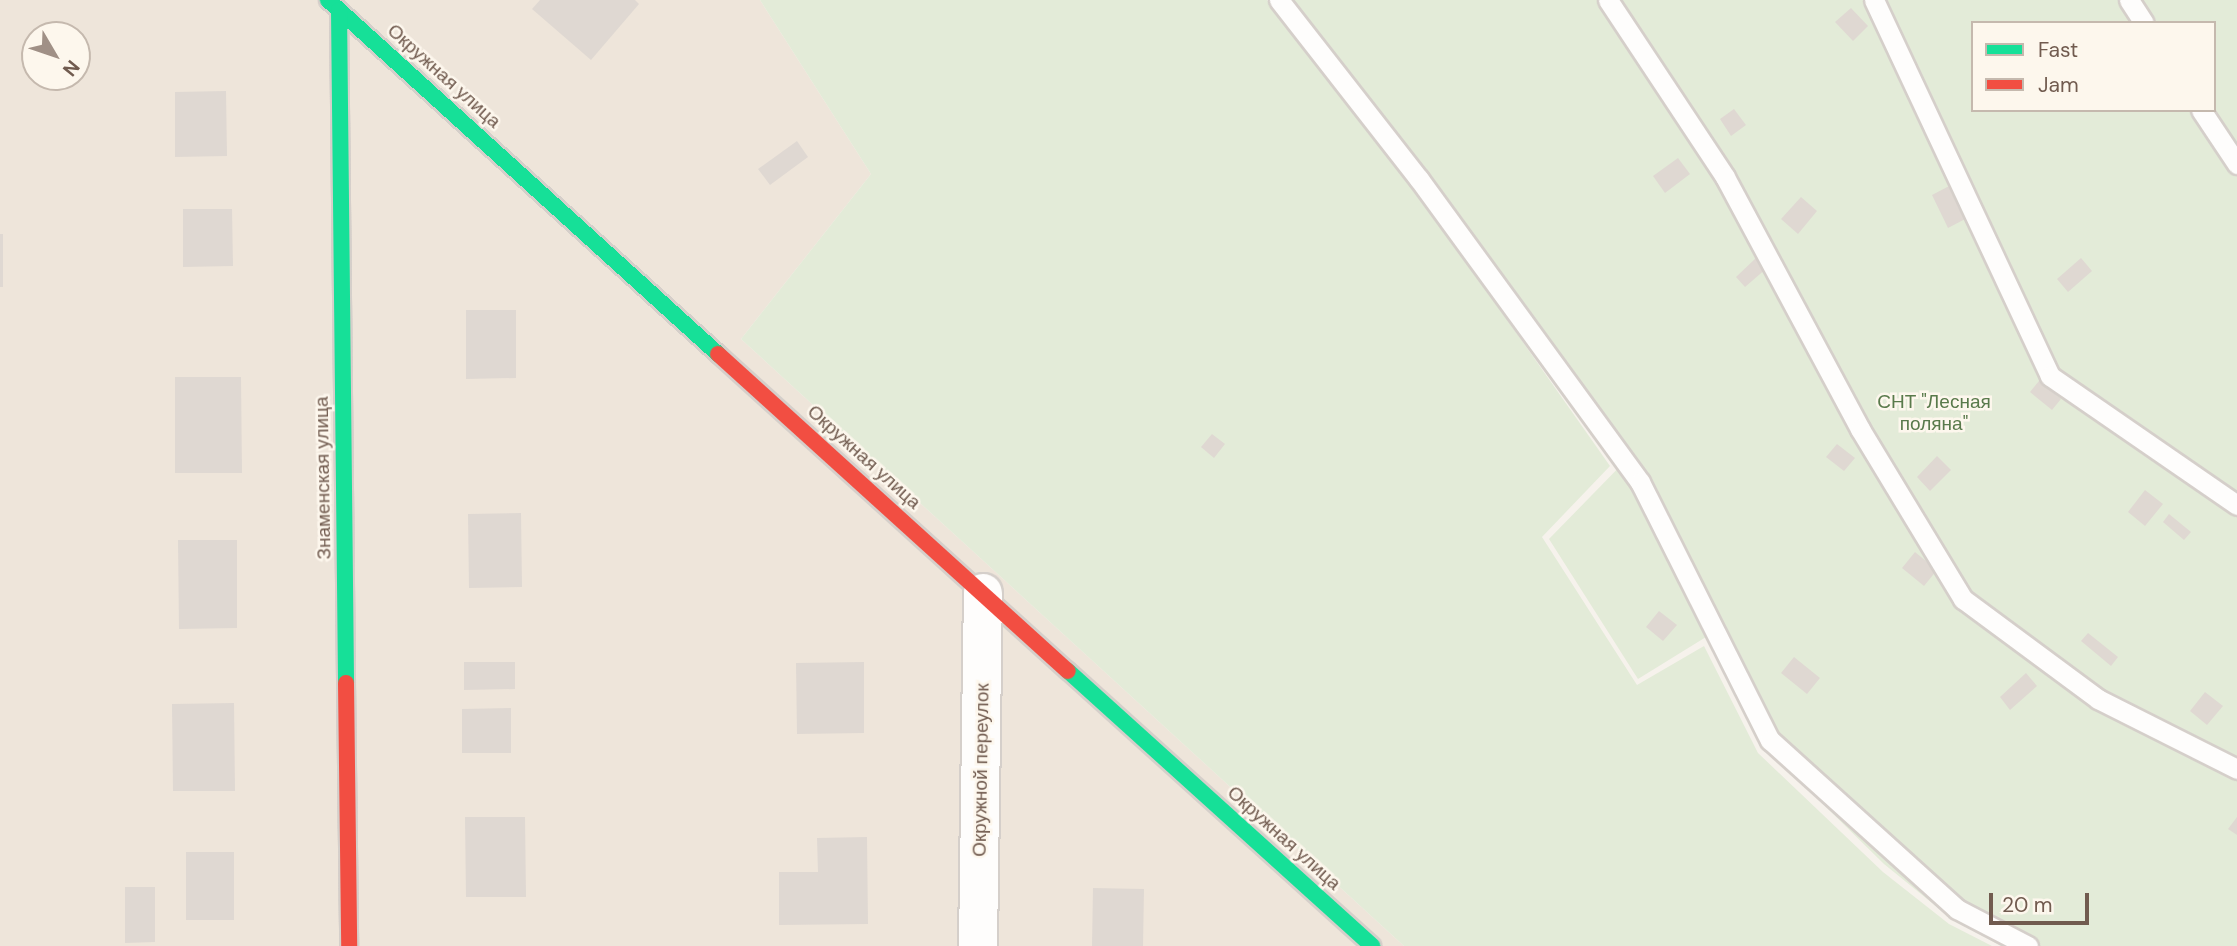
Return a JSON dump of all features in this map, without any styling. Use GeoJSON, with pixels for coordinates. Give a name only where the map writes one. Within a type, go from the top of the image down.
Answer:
{"type":"FeatureCollection","features":[{"type":"Feature","properties":{"kind":"street","name":"Окружная улица"},"geometry":{"type":"LineString","coordinates":[[334,5],[1372,946]]}},
{"type":"Feature","properties":{"kind":"street","name":"Знаменская улица"},"geometry":{"type":"LineString","coordinates":[[334,5],[349,946]]}},
{"type":"Feature","properties":{"kind":"street","name":"Окружной переулок"},"geometry":{"type":"LineString","coordinates":[[978,946],[984,593]]}},
{"type":"Feature","properties":{"kind":"lane"},"geometry":{"type":"LineString","coordinates":[[1279,0],[1419,179],[1640,482],[1770,740],[1948,902],[2028,946]]}},
{"type":"Feature","properties":{"kind":"lane"},"geometry":{"type":"LineString","coordinates":[[1608,0],[1725,177],[1860,429],[1963,599],[2098,699],[2237,769]]}},
{"type":"Feature","properties":{"kind":"lane"},"geometry":{"type":"LineString","coordinates":[[1874,0],[2050,376],[2237,505]]}},
{"type":"Feature","properties":{"kind":"lane"},"geometry":{"type":"LineString","coordinates":[[2129,0],[2143,21]]}},
{"type":"Feature","properties":{"kind":"lane"},"geometry":{"type":"LineString","coordinates":[[2203,112],[2237,164]]}},
{"type":"Feature","properties":{"kind":"shaded area"},"geometry":{"type":"Polygon","coordinates":[[[0,0],[760,0],[871,174],[741,339],[1404,946],[0,946],[0,0]]]}},
{"type":"Feature","properties":{"kind":"green space"},"geometry":{"type":"Polygon","coordinates":[[[760,0],[1267,0],[1413,186],[1610,466],[1542,537],[1637,685],[1704,646],[1758,753],[1883,872],[1949,924],[1992,946],[1404,946],[741,339],[871,174],[760,0]]]}},
{"type":"Feature","properties":{"kind":"green space","name":"СНТ \"Лесная поляна\""},"geometry":{"type":"Polygon","coordinates":[[[1287,0],[2237,0],[2237,946],[2001,946],[1953,920],[1884,864],[1762,744],[1706,637],[1638,679],[1549,539],[1632,454],[1287,0]]]}},
{"type":"Feature","properties":{"kind":"building"},"geometry":{"type":"Polygon","coordinates":[[[540,0],[635,0],[639,4],[591,60],[532,9],[540,0]]]}},
{"type":"Feature","properties":{"kind":"building"},"geometry":{"type":"Polygon","coordinates":[[[1851,8],[1868,26],[1853,41],[1835,22],[1851,8]]]}},
{"type":"Feature","properties":{"kind":"building"},"geometry":{"type":"Polygon","coordinates":[[[226,91],[227,156],[175,157],[175,92],[226,91]]]}},
{"type":"Feature","properties":{"kind":"building"},"geometry":{"type":"Polygon","coordinates":[[[1734,109],[1746,125],[1731,136],[1720,119],[1734,109]]]}},
{"type":"Feature","properties":{"kind":"building"},"geometry":{"type":"Polygon","coordinates":[[[797,141],[808,157],[770,185],[758,169],[797,141]]]}},
{"type":"Feature","properties":{"kind":"building"},"geometry":{"type":"Polygon","coordinates":[[[1678,158],[1690,174],[1665,193],[1653,176],[1678,158]]]}},
{"type":"Feature","properties":{"kind":"building"},"geometry":{"type":"Polygon","coordinates":[[[1953,184],[1969,217],[1948,228],[1932,195],[1953,184]]]}},
{"type":"Feature","properties":{"kind":"building"},"geometry":{"type":"Polygon","coordinates":[[[1801,197],[1817,211],[1798,234],[1781,219],[1801,197]]]}},
{"type":"Feature","properties":{"kind":"building"},"geometry":{"type":"Polygon","coordinates":[[[183,209],[232,209],[233,266],[183,267],[183,209]]]}},
{"type":"Feature","properties":{"kind":"building"},"geometry":{"type":"Polygon","coordinates":[[[0,234],[3,234],[3,287],[0,287],[0,234]]]}},
{"type":"Feature","properties":{"kind":"building"},"geometry":{"type":"Polygon","coordinates":[[[1757,257],[1767,268],[1745,287],[1736,277],[1757,257]]]}},
{"type":"Feature","properties":{"kind":"building"},"geometry":{"type":"Polygon","coordinates":[[[2081,258],[2092,271],[2068,292],[2057,279],[2081,258]]]}},
{"type":"Feature","properties":{"kind":"building"},"geometry":{"type":"Polygon","coordinates":[[[466,310],[516,310],[516,378],[466,379],[466,310]]]}},
{"type":"Feature","properties":{"kind":"building"},"geometry":{"type":"Polygon","coordinates":[[[175,377],[241,377],[242,473],[175,473],[175,377]]]}},
{"type":"Feature","properties":{"kind":"building"},"geometry":{"type":"Polygon","coordinates":[[[2039,381],[2061,399],[2052,410],[2030,392],[2039,381]]]}},
{"type":"Feature","properties":{"kind":"building"},"geometry":{"type":"Polygon","coordinates":[[[1212,434],[1225,444],[1214,458],[1201,447],[1212,434]]]}},
{"type":"Feature","properties":{"kind":"building"},"geometry":{"type":"Polygon","coordinates":[[[1837,444],[1855,458],[1844,471],[1826,457],[1837,444]]]}},
{"type":"Feature","properties":{"kind":"building"},"geometry":{"type":"Polygon","coordinates":[[[1937,456],[1951,470],[1930,491],[1917,477],[1937,456]]]}},
{"type":"Feature","properties":{"kind":"building"},"geometry":{"type":"Polygon","coordinates":[[[2145,490],[2163,504],[2145,526],[2128,512],[2145,490]]]}},
{"type":"Feature","properties":{"kind":"building"},"geometry":{"type":"Polygon","coordinates":[[[521,513],[522,587],[469,588],[468,514],[521,513]]]}},
{"type":"Feature","properties":{"kind":"building"},"geometry":{"type":"Polygon","coordinates":[[[2169,514],[2191,532],[2184,540],[2163,522],[2169,514]]]}},
{"type":"Feature","properties":{"kind":"building"},"geometry":{"type":"Polygon","coordinates":[[[178,540],[237,540],[237,628],[179,629],[178,540]]]}},
{"type":"Feature","properties":{"kind":"building"},"geometry":{"type":"Polygon","coordinates":[[[1915,552],[1937,570],[1924,586],[1902,568],[1915,552]]]}},
{"type":"Feature","properties":{"kind":"building"},"geometry":{"type":"Polygon","coordinates":[[[1659,611],[1677,625],[1663,641],[1646,627],[1659,611]]]}},
{"type":"Feature","properties":{"kind":"building"},"geometry":{"type":"Polygon","coordinates":[[[2088,633],[2118,657],[2111,666],[2081,641],[2088,633]]]}},
{"type":"Feature","properties":{"kind":"building"},"geometry":{"type":"Polygon","coordinates":[[[1794,657],[1820,678],[1807,694],[1781,673],[1794,657]]]}},
{"type":"Feature","properties":{"kind":"building"},"geometry":{"type":"Polygon","coordinates":[[[464,662],[515,662],[515,689],[464,690],[464,662]]]}},
{"type":"Feature","properties":{"kind":"building"},"geometry":{"type":"Polygon","coordinates":[[[864,662],[864,733],[797,734],[796,663],[864,662]]]}},
{"type":"Feature","properties":{"kind":"building"},"geometry":{"type":"Polygon","coordinates":[[[2026,673],[2037,686],[2010,710],[2000,697],[2026,673]]]}},
{"type":"Feature","properties":{"kind":"building"},"geometry":{"type":"Polygon","coordinates":[[[2205,692],[2223,706],[2207,725],[2190,711],[2205,692]]]}},
{"type":"Feature","properties":{"kind":"building"},"geometry":{"type":"Polygon","coordinates":[[[234,703],[235,791],[173,791],[172,704],[234,703]]]}},
{"type":"Feature","properties":{"kind":"building"},"geometry":{"type":"Polygon","coordinates":[[[511,708],[511,753],[462,753],[462,709],[511,708]]]}},
{"type":"Feature","properties":{"kind":"building"},"geometry":{"type":"Polygon","coordinates":[[[465,817],[525,817],[526,897],[466,897],[465,817]]]}},
{"type":"Feature","properties":{"kind":"building"},"geometry":{"type":"Polygon","coordinates":[[[2237,817],[2237,835],[2228,829],[2237,817]]]}},
{"type":"Feature","properties":{"kind":"building"},"geometry":{"type":"Polygon","coordinates":[[[867,837],[868,924],[779,925],[779,872],[818,872],[817,838],[867,837]]]}},
{"type":"Feature","properties":{"kind":"building"},"geometry":{"type":"Polygon","coordinates":[[[186,852],[234,852],[234,920],[186,920],[186,852]]]}},
{"type":"Feature","properties":{"kind":"building"},"geometry":{"type":"Polygon","coordinates":[[[125,887],[155,887],[155,942],[125,943],[125,887]]]}},
{"type":"Feature","properties":{"kind":"building"},"geometry":{"type":"Polygon","coordinates":[[[1093,888],[1144,889],[1143,946],[1092,946],[1093,888]]]}},
{"type":"Feature","properties":{"kind":"traffic: fast"},"geometry":{"type":"LineString","coordinates":[[328,0],[718,354]]}},
{"type":"Feature","properties":{"kind":"traffic: fast"},"geometry":{"type":"LineString","coordinates":[[339,10],[346,683]]}},
{"type":"Feature","properties":{"kind":"traffic: fast"},"geometry":{"type":"LineString","coordinates":[[1068,671],[1372,946]]}},
{"type":"Feature","properties":{"kind":"traffic: jam"},"geometry":{"type":"LineString","coordinates":[[718,354],[1068,671]]}},
{"type":"Feature","properties":{"kind":"traffic: jam"},"geometry":{"type":"LineString","coordinates":[[346,683],[349,946]]}}]}
